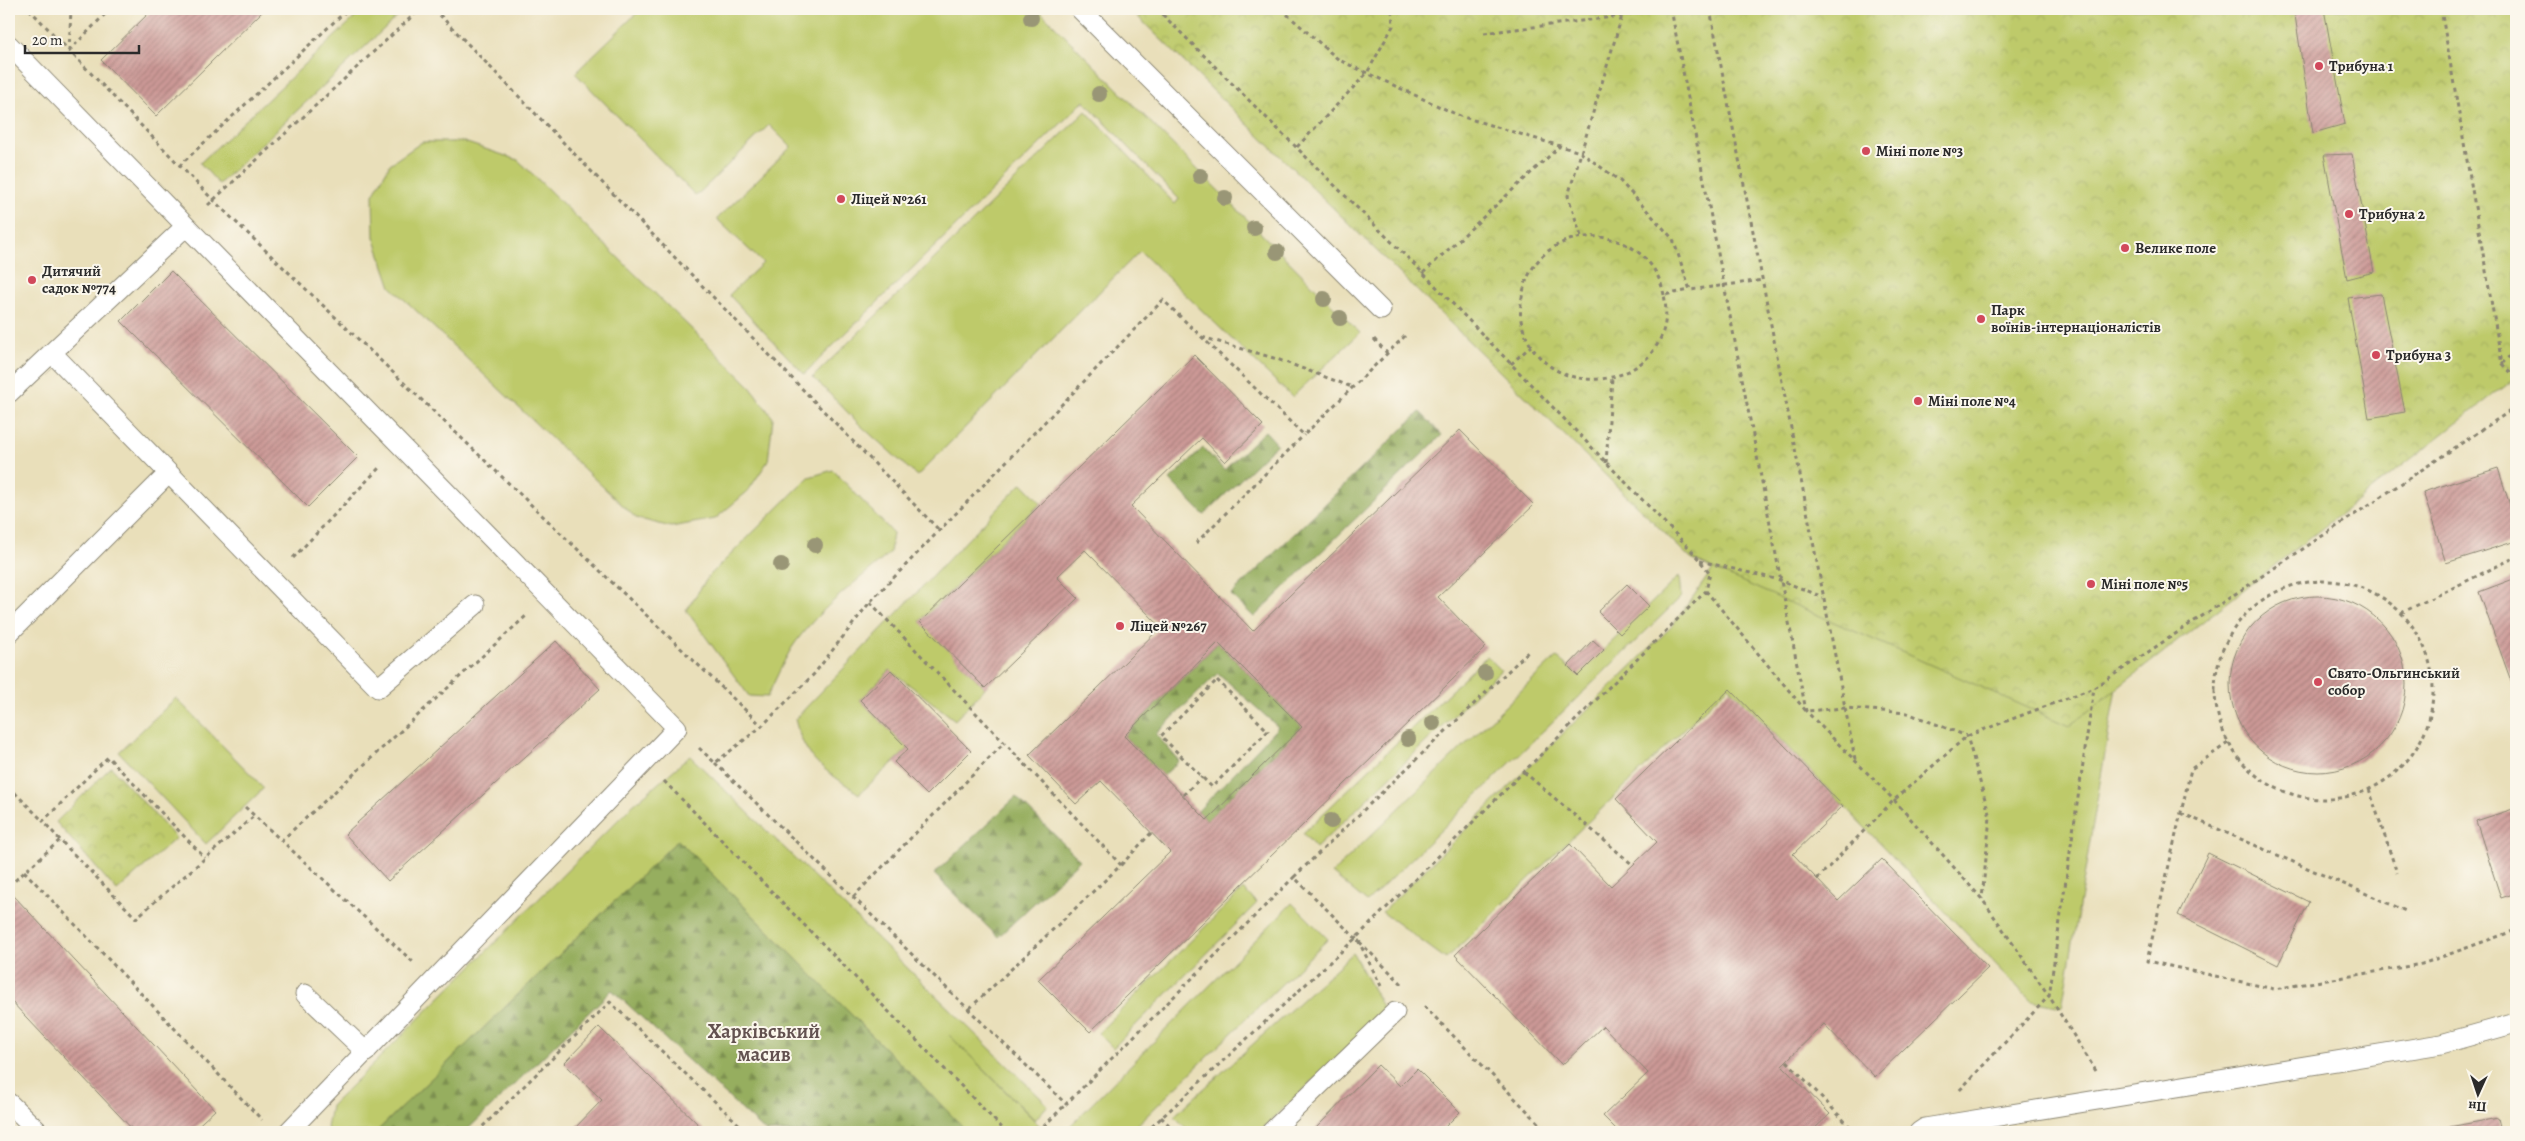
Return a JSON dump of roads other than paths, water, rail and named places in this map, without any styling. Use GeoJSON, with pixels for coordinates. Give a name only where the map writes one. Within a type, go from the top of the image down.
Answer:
{"type":"FeatureCollection","features":[{"type":"Feature","properties":{"kind":"lane"},"geometry":{"type":"LineString","coordinates":[[1080,9],[1381,310]]}},
{"type":"Feature","properties":{"kind":"lane"},"geometry":{"type":"LineString","coordinates":[[9,45],[678,728],[288,1132]]}},
{"type":"Feature","properties":{"kind":"lane"},"geometry":{"type":"LineString","coordinates":[[9,393],[186,226]]}},
{"type":"Feature","properties":{"kind":"lane"},"geometry":{"type":"LineString","coordinates":[[52,352],[168,474],[378,688],[475,605]]}},
{"type":"Feature","properties":{"kind":"lane"},"geometry":{"type":"LineString","coordinates":[[9,633],[168,474]]}},
{"type":"Feature","properties":{"kind":"lane"},"geometry":{"type":"LineString","coordinates":[[305,994],[366,1052]]}},
{"type":"Feature","properties":{"kind":"lane"},"geometry":{"type":"LineString","coordinates":[[1271,1132],[1395,1012]]}},
{"type":"Feature","properties":{"kind":"lane"},"geometry":{"type":"LineString","coordinates":[[1920,1132],[1925,1128],[2442,1044],[2516,1023]]}},
{"type":"Feature","properties":{"kind":"lane"},"geometry":{"type":"LineString","coordinates":[[9,1103],[39,1132]]}},
{"type":"Feature","properties":{"kind":"place","name":"Трибуна 1"},"geometry":{"type":"Point","coordinates":[2319,66]}},
{"type":"Feature","properties":{"kind":"place","name":"Міні поле №3"},"geometry":{"type":"Point","coordinates":[1866,151]}},
{"type":"Feature","properties":{"kind":"place","name":"Ліцей №261"},"geometry":{"type":"Point","coordinates":[841,199]}},
{"type":"Feature","properties":{"kind":"place","name":"Трибуна 2"},"geometry":{"type":"Point","coordinates":[2349,214]}},
{"type":"Feature","properties":{"kind":"place","name":"Велике поле"},"geometry":{"type":"Point","coordinates":[2125,248]}},
{"type":"Feature","properties":{"kind":"place","name":"Дитячий садок №774"},"geometry":{"type":"Point","coordinates":[32,280]}},
{"type":"Feature","properties":{"kind":"place","name":"Парк воїнів-інтернаціоналістів"},"geometry":{"type":"Point","coordinates":[1981,319]}},
{"type":"Feature","properties":{"kind":"place","name":"Трибуна 3"},"geometry":{"type":"Point","coordinates":[2376,355]}},
{"type":"Feature","properties":{"kind":"place","name":"Міні поле №4"},"geometry":{"type":"Point","coordinates":[1918,401]}},
{"type":"Feature","properties":{"kind":"place","name":"Міні поле №5"},"geometry":{"type":"Point","coordinates":[2091,584]}},
{"type":"Feature","properties":{"kind":"place","name":"Ліцей №267"},"geometry":{"type":"Point","coordinates":[1120,626]}},
{"type":"Feature","properties":{"kind":"place","name":"Свято-Ольгинський собор"},"geometry":{"type":"Point","coordinates":[2318,682]}},
{"type":"Feature","properties":{"kind":"district","name":"Харківський масив"},"geometry":{"type":"Point","coordinates":[764,1042]}}]}
